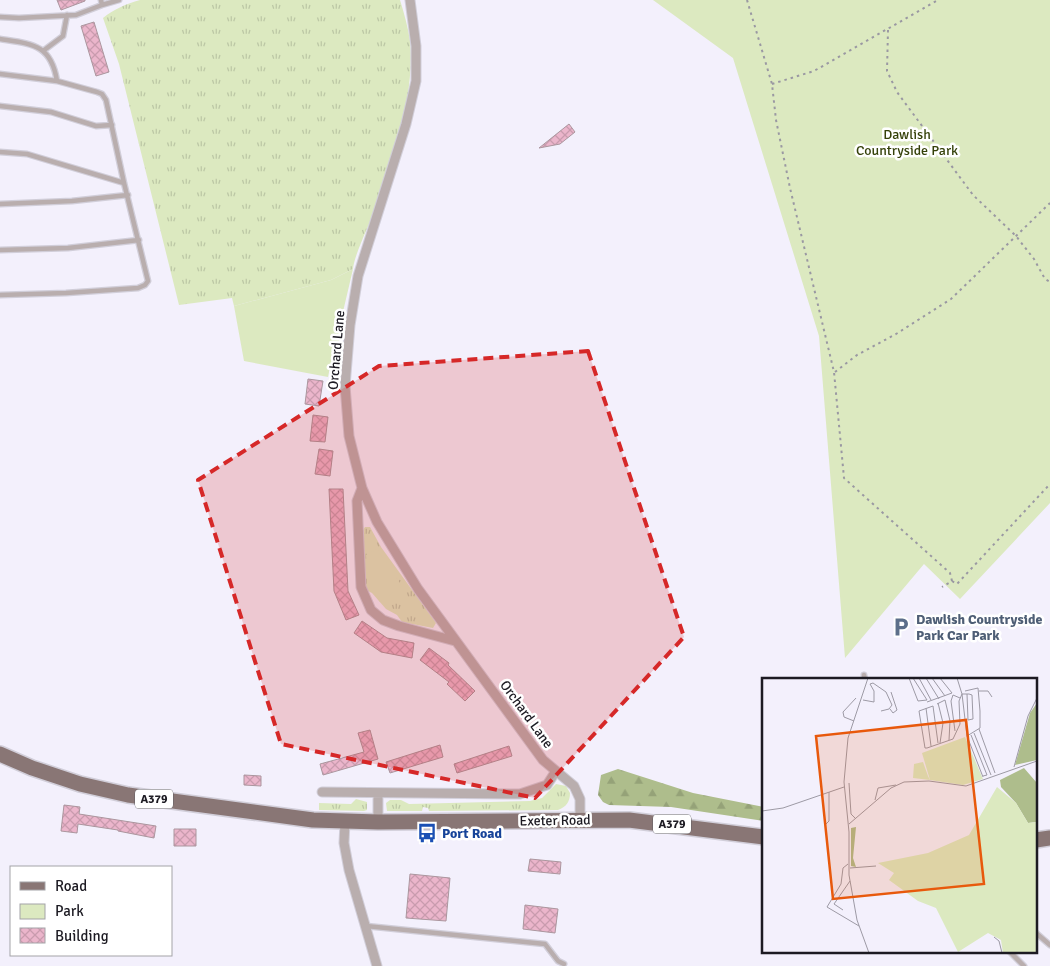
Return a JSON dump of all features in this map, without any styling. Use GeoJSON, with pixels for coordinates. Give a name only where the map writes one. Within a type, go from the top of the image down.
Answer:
{"type":"FeatureCollection","features":[{"type":"Feature","properties":{"kind":"main road","name":"A379"},"geometry":{"type":"LineString","coordinates":[[0,754],[32,768],[80,784],[128,795],[295,818],[345,822]]}},
{"type":"Feature","properties":{"kind":"main road","name":"Exeter Road"},"geometry":{"type":"LineString","coordinates":[[345,822],[580,819],[647,821],[762,837]]}},
{"type":"Feature","properties":{"kind":"street","name":"Orchard Lane"},"geometry":{"type":"LineString","coordinates":[[410,0],[416,46],[416,81],[406,124],[358,276],[350,325],[344,386],[349,436],[362,488],[382,531],[418,589],[543,760],[574,786],[580,799],[580,819]]}},
{"type":"Feature","properties":{"kind":"street"},"geometry":{"type":"LineString","coordinates":[[362,488],[357,500],[361,586],[371,610],[383,620],[399,626],[455,641]]}},
{"type":"Feature","properties":{"kind":"street"},"geometry":{"type":"LineString","coordinates":[[322,792],[520,794],[547,785],[556,771]]}},
{"type":"Feature","properties":{"kind":"street"},"geometry":{"type":"LineString","coordinates":[[378,794],[378,822]]}},
{"type":"Feature","properties":{"kind":"street"},"geometry":{"type":"LineString","coordinates":[[345,822],[344,843],[349,870],[377,966]]}},
{"type":"Feature","properties":{"kind":"lane"},"geometry":{"type":"LineString","coordinates":[[0,17],[76,15],[102,2],[119,0]]}},
{"type":"Feature","properties":{"kind":"lane"},"geometry":{"type":"LineString","coordinates":[[43,51],[63,36],[67,15]]}},
{"type":"Feature","properties":{"kind":"lane"},"geometry":{"type":"LineString","coordinates":[[0,39],[20,42],[43,51],[50,57],[55,67],[57,81]]}},
{"type":"Feature","properties":{"kind":"lane"},"geometry":{"type":"LineString","coordinates":[[0,74],[57,81],[102,94],[106,100],[148,280],[145,285],[138,288],[0,295]]}},
{"type":"Feature","properties":{"kind":"lane"},"geometry":{"type":"LineString","coordinates":[[0,106],[51,112],[96,126],[112,125]]}},
{"type":"Feature","properties":{"kind":"lane"},"geometry":{"type":"LineString","coordinates":[[0,152],[27,154],[124,183]]}},
{"type":"Feature","properties":{"kind":"lane"},"geometry":{"type":"LineString","coordinates":[[0,204],[80,201],[128,196]]}},
{"type":"Feature","properties":{"kind":"lane"},"geometry":{"type":"LineString","coordinates":[[0,250],[68,248],[140,240]]}},
{"type":"Feature","properties":{"kind":"lane"},"geometry":{"type":"LineString","coordinates":[[366,926],[545,944],[558,961],[564,964]]}},
{"type":"Feature","properties":{"kind":"lane"},"geometry":{"type":"LineString","coordinates":[[1038,935],[1050,945]]}},
{"type":"Feature","properties":{"kind":"lane"},"geometry":{"type":"LineString","coordinates":[[1012,954],[1024,966]]}},
{"type":"Feature","properties":{"kind":"path"},"geometry":{"type":"LineString","coordinates":[[747,0],[772,84],[776,120],[790,188],[834,372],[844,478],[950,573],[952,582]]}},
{"type":"Feature","properties":{"kind":"path"},"geometry":{"type":"LineString","coordinates":[[772,84],[814,71],[938,0]]}},
{"type":"Feature","properties":{"kind":"path"},"geometry":{"type":"LineString","coordinates":[[888,30],[887,71],[897,92],[973,195],[1016,236],[1034,259],[1045,279],[1050,282]]}},
{"type":"Feature","properties":{"kind":"path"},"geometry":{"type":"LineString","coordinates":[[834,372],[857,355],[896,334],[950,300],[1050,203]]}},
{"type":"Feature","properties":{"kind":"path"},"geometry":{"type":"LineString","coordinates":[[942,587],[952,582],[957,584],[1050,484]]}},
{"type":"Feature","properties":{"kind":"highlighted area"},"geometry":{"type":"Polygon","coordinates":[[[588,351],[684,637],[535,798],[281,744],[198,480],[379,366],[588,351]]]}},
{"type":"Feature","properties":{"kind":"green space"},"geometry":{"type":"Polygon","coordinates":[[[140,0],[400,0],[410,41],[411,62],[406,105],[396,148],[373,215],[356,256],[353,269],[331,280],[234,306],[232,298],[179,305],[119,64],[103,18],[120,7],[140,0]]]}},
{"type":"Feature","properties":{"kind":"green space","name":"Dawlish Countryside Park"},"geometry":{"type":"Polygon","coordinates":[[[653,0],[1050,0],[1050,503],[960,599],[924,564],[845,658],[819,336],[733,58],[653,0]]]}},
{"type":"Feature","properties":{"kind":"green space"},"geometry":{"type":"Polygon","coordinates":[[[353,269],[342,316],[336,365],[330,367],[328,377],[244,361],[234,306],[331,280],[353,269]]]}},
{"type":"Feature","properties":{"kind":"green space"},"geometry":{"type":"Polygon","coordinates":[[[365,527],[370,527],[381,547],[436,623],[433,628],[402,622],[397,615],[386,609],[372,593],[366,590],[363,530],[365,527]]]}},
{"type":"Feature","properties":{"kind":"green space"},"geometry":{"type":"Polygon","coordinates":[[[377,549],[402,586],[380,602],[368,586],[366,555],[377,549]]]}},
{"type":"Feature","properties":{"kind":"green space"},"geometry":{"type":"Polygon","coordinates":[[[618,769],[693,793],[762,807],[762,821],[671,807],[609,805],[603,802],[598,795],[601,775],[618,769]]]}},
{"type":"Feature","properties":{"kind":"green space"},"geometry":{"type":"Polygon","coordinates":[[[556,784],[566,786],[570,793],[567,804],[558,810],[429,811],[428,808],[423,807],[422,811],[387,811],[386,803],[390,800],[401,800],[409,804],[530,801],[542,798],[556,784]]]}},
{"type":"Feature","properties":{"kind":"green space"},"geometry":{"type":"Polygon","coordinates":[[[356,799],[367,802],[367,810],[319,810],[319,803],[351,804],[356,799]]]}},
{"type":"Feature","properties":{"kind":"building"},"geometry":{"type":"Polygon","coordinates":[[[57,0],[85,0],[85,1],[61,10],[57,0]]]}},
{"type":"Feature","properties":{"kind":"building"},"geometry":{"type":"Polygon","coordinates":[[[94,22],[109,72],[96,76],[81,26],[94,22]]]}},
{"type":"Feature","properties":{"kind":"building"},"geometry":{"type":"Polygon","coordinates":[[[569,124],[575,132],[560,144],[539,148],[569,124]]]}},
{"type":"Feature","properties":{"kind":"building"},"geometry":{"type":"Polygon","coordinates":[[[308,379],[323,381],[319,406],[305,404],[308,379]]]}},
{"type":"Feature","properties":{"kind":"building"},"geometry":{"type":"Polygon","coordinates":[[[313,415],[328,417],[325,442],[310,441],[313,415]]]}},
{"type":"Feature","properties":{"kind":"building"},"geometry":{"type":"Polygon","coordinates":[[[319,449],[333,451],[330,476],[315,474],[319,449]]]}},
{"type":"Feature","properties":{"kind":"building"},"geometry":{"type":"Polygon","coordinates":[[[329,489],[343,489],[348,591],[359,615],[346,620],[334,591],[329,489]]]}},
{"type":"Feature","properties":{"kind":"building"},"geometry":{"type":"Polygon","coordinates":[[[362,621],[387,638],[414,643],[412,658],[381,652],[354,633],[362,621]]]}},
{"type":"Feature","properties":{"kind":"building"},"geometry":{"type":"Polygon","coordinates":[[[429,648],[449,663],[448,665],[475,691],[465,701],[447,684],[449,682],[420,660],[429,648]]]}},
{"type":"Feature","properties":{"kind":"building"},"geometry":{"type":"Polygon","coordinates":[[[370,730],[378,759],[323,775],[320,764],[364,752],[358,733],[370,730]]]}},
{"type":"Feature","properties":{"kind":"building"},"geometry":{"type":"Polygon","coordinates":[[[440,745],[443,757],[390,773],[386,762],[440,745]]]}},
{"type":"Feature","properties":{"kind":"building"},"geometry":{"type":"Polygon","coordinates":[[[509,746],[512,756],[457,773],[454,764],[509,746]]]}},
{"type":"Feature","properties":{"kind":"building"},"geometry":{"type":"Polygon","coordinates":[[[244,775],[261,776],[261,786],[244,785],[244,775]]]}},
{"type":"Feature","properties":{"kind":"building"},"geometry":{"type":"Polygon","coordinates":[[[64,805],[80,807],[79,814],[156,826],[154,838],[78,824],[77,833],[61,831],[64,805]]]}},
{"type":"Feature","properties":{"kind":"building"},"geometry":{"type":"Polygon","coordinates":[[[174,829],[196,829],[196,846],[174,846],[174,829]]]}},
{"type":"Feature","properties":{"kind":"building"},"geometry":{"type":"Polygon","coordinates":[[[530,859],[561,862],[560,874],[528,871],[530,859]]]}},
{"type":"Feature","properties":{"kind":"building"},"geometry":{"type":"Polygon","coordinates":[[[410,874],[450,878],[446,921],[406,918],[410,874]]]}},
{"type":"Feature","properties":{"kind":"building"},"geometry":{"type":"Polygon","coordinates":[[[525,905],[558,909],[555,933],[523,929],[525,905]]]}},
{"type":"Feature","properties":{"kind":"place","name":"Dawlish Countryside Park Car Park"},"geometry":{"type":"Point","coordinates":[901,627]}},
{"type":"Feature","properties":{"kind":"place","name":"Port Road"},"geometry":{"type":"Point","coordinates":[427,833]}}]}
